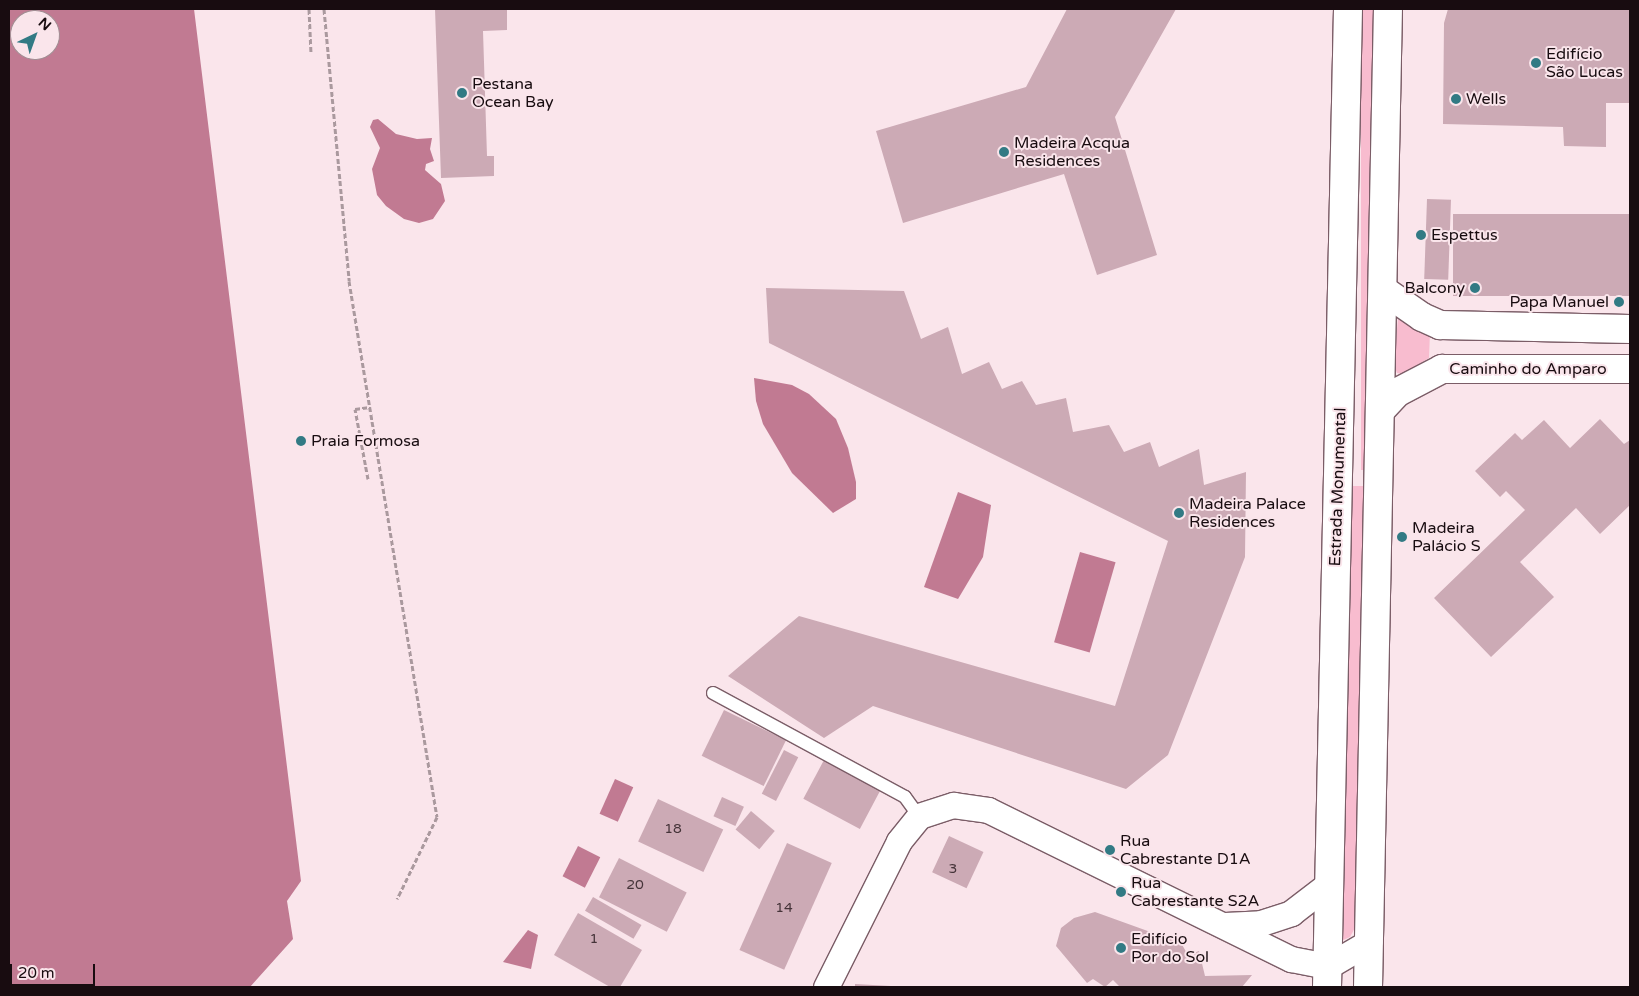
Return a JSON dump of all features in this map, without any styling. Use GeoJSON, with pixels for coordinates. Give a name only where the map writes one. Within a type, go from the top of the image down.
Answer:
{"type":"FeatureCollection","features":[{"type":"Feature","properties":{"kind":"main road","name":"Estrada Monumental"},"geometry":{"type":"LineString","coordinates":[[1327,976],[1348,9]]}},
{"type":"Feature","properties":{"kind":"main road"},"geometry":{"type":"LineString","coordinates":[[1368,987],[1388,9]]}},
{"type":"Feature","properties":{"kind":"main road"},"geometry":{"type":"LineString","coordinates":[[1383,290],[1422,317],[1440,325],[1630,329]]}},
{"type":"Feature","properties":{"kind":"main road","name":"Caminho do Amparo"},"geometry":{"type":"LineString","coordinates":[[1380,411],[1398,392],[1442,369],[1630,369]]}},
{"type":"Feature","properties":{"kind":"street"},"geometry":{"type":"LineString","coordinates":[[826,987],[899,841],[919,816],[953,805],[988,810],[1327,976],[1369,942]]}},
{"type":"Feature","properties":{"kind":"street"},"geometry":{"type":"LineString","coordinates":[[1225,925],[1261,923],[1291,912],[1330,883]]}},
{"type":"Feature","properties":{"kind":"lane"},"geometry":{"type":"LineString","coordinates":[[713,693],[905,797],[919,816]]}},
{"type":"Feature","properties":{"kind":"path"},"geometry":{"type":"LineString","coordinates":[[309,9],[311,53]]}},
{"type":"Feature","properties":{"kind":"path"},"geometry":{"type":"LineString","coordinates":[[324,9],[349,280],[437,817],[397,899]]}},
{"type":"Feature","properties":{"kind":"path"},"geometry":{"type":"LineString","coordinates":[[368,479],[355,409],[370,406]]}},
{"type":"Feature","properties":{"kind":"shaded area"},"geometry":{"type":"Polygon","coordinates":[[[9,9],[194,9],[301,881],[287,901],[293,939],[250,987],[9,987],[9,9]]]}},
{"type":"Feature","properties":{"kind":"shaded area"},"geometry":{"type":"Polygon","coordinates":[[[1361,9],[1375,9],[1375,470],[1361,470],[1361,9]]]}},
{"type":"Feature","properties":{"kind":"shaded area"},"geometry":{"type":"Polygon","coordinates":[[[378,119],[396,134],[417,139],[432,138],[430,149],[434,161],[426,164],[425,170],[441,184],[445,201],[433,219],[419,223],[404,219],[386,206],[377,195],[372,169],[380,148],[370,127],[373,120],[378,119]]]}},
{"type":"Feature","properties":{"kind":"shaded area"},"geometry":{"type":"Polygon","coordinates":[[[1398,318],[1404,318],[1430,332],[1429,358],[1403,374],[1397,373],[1394,365],[1398,318]]]}},
{"type":"Feature","properties":{"kind":"shaded area"},"geometry":{"type":"Polygon","coordinates":[[[754,378],[792,385],[809,394],[836,419],[848,448],[856,482],[856,499],[833,513],[792,473],[763,424],[756,401],[754,378]]]}},
{"type":"Feature","properties":{"kind":"shaded area"},"geometry":{"type":"Polygon","coordinates":[[[1351,486],[1366,486],[1356,926],[1350,937],[1341,941],[1351,486]]]}},
{"type":"Feature","properties":{"kind":"shaded area"},"geometry":{"type":"Polygon","coordinates":[[[958,492],[991,505],[983,557],[958,599],[924,587],[958,492]]]}},
{"type":"Feature","properties":{"kind":"shaded area"},"geometry":{"type":"Polygon","coordinates":[[[1080,552],[1116,562],[1090,653],[1054,642],[1080,552]]]}},
{"type":"Feature","properties":{"kind":"shaded area"},"geometry":{"type":"Polygon","coordinates":[[[615,779],[633,787],[618,822],[600,814],[615,779]]]}},
{"type":"Feature","properties":{"kind":"shaded area"},"geometry":{"type":"Polygon","coordinates":[[[578,846],[600,857],[585,888],[563,876],[578,846]]]}},
{"type":"Feature","properties":{"kind":"shaded area"},"geometry":{"type":"Polygon","coordinates":[[[528,930],[538,935],[531,969],[503,962],[528,930]]]}},
{"type":"Feature","properties":{"kind":"building","name":"Pestana Ocean Bay"},"geometry":{"type":"Polygon","coordinates":[[[435,9],[507,9],[507,30],[483,31],[487,156],[494,156],[494,176],[441,178],[435,9]]]}},
{"type":"Feature","properties":{"kind":"building","name":"Madeira Acqua Residences"},"geometry":{"type":"Polygon","coordinates":[[[1067,9],[1176,9],[1115,117],[1157,255],[1097,275],[1064,174],[903,223],[876,131],[1026,87],[1067,9]]]}},
{"type":"Feature","properties":{"kind":"building","name":"Edifício São Lucas"},"geometry":{"type":"Polygon","coordinates":[[[1448,9],[1630,9],[1629,103],[1606,103],[1606,147],[1564,146],[1563,127],[1443,124],[1444,23],[1448,9]]]}},
{"type":"Feature","properties":{"kind":"building"},"geometry":{"type":"Polygon","coordinates":[[[1427,199],[1451,200],[1448,280],[1424,279],[1427,199]]]}},
{"type":"Feature","properties":{"kind":"building"},"geometry":{"type":"Polygon","coordinates":[[[1453,214],[1630,214],[1630,296],[1453,296],[1453,214]]]}},
{"type":"Feature","properties":{"kind":"building","name":"Madeira Palace Residences"},"geometry":{"type":"Polygon","coordinates":[[[766,288],[904,291],[921,339],[948,327],[962,374],[989,362],[1002,389],[1022,381],[1036,405],[1066,398],[1073,432],[1109,425],[1124,452],[1150,442],[1159,467],[1199,449],[1204,485],[1246,472],[1245,557],[1168,755],[1126,789],[873,706],[824,738],[728,676],[799,616],[1115,706],[1168,541],[769,343],[766,288]]]}},
{"type":"Feature","properties":{"kind":"building"},"geometry":{"type":"Polygon","coordinates":[[[1600,419],[1624,444],[1630,440],[1630,505],[1600,534],[1576,508],[1520,562],[1554,597],[1491,657],[1434,598],[1525,510],[1506,491],[1500,497],[1475,471],[1515,433],[1522,440],[1544,420],[1570,448],[1600,419]]]}},
{"type":"Feature","properties":{"kind":"building"},"geometry":{"type":"Polygon","coordinates":[[[724,710],[786,740],[764,786],[702,756],[724,710]]]}},
{"type":"Feature","properties":{"kind":"building"},"geometry":{"type":"Polygon","coordinates":[[[784,750],[798,757],[776,801],[762,794],[784,750]]]}},
{"type":"Feature","properties":{"kind":"building"},"geometry":{"type":"Polygon","coordinates":[[[824,760],[881,790],[860,829],[803,799],[824,760]]]}},
{"type":"Feature","properties":{"kind":"building"},"geometry":{"type":"Polygon","coordinates":[[[722,797],[744,807],[735,826],[713,816],[722,797]]]}},
{"type":"Feature","properties":{"kind":"building"},"geometry":{"type":"Polygon","coordinates":[[[658,799],[723,829],[703,872],[638,842],[658,799]]]}},
{"type":"Feature","properties":{"kind":"building"},"geometry":{"type":"Polygon","coordinates":[[[751,811],[775,831],[759,849],[736,829],[751,811]]]}},
{"type":"Feature","properties":{"kind":"building"},"geometry":{"type":"Polygon","coordinates":[[[949,836],[983,852],[967,888],[932,872],[949,836]]]}},
{"type":"Feature","properties":{"kind":"building"},"geometry":{"type":"Polygon","coordinates":[[[787,843],[832,863],[784,970],[739,950],[787,843]]]}},
{"type":"Feature","properties":{"kind":"building"},"geometry":{"type":"Polygon","coordinates":[[[619,858],[687,893],[667,932],[599,897],[619,858]]]}},
{"type":"Feature","properties":{"kind":"building"},"geometry":{"type":"Polygon","coordinates":[[[593,897],[641,925],[633,939],[585,911],[593,897]]]}},
{"type":"Feature","properties":{"kind":"building","name":"Edifício Por do Sol"},"geometry":{"type":"Polygon","coordinates":[[[1095,912],[1181,943],[1188,955],[1199,951],[1205,976],[1252,975],[1242,987],[1120,987],[1113,980],[1105,987],[1093,979],[1087,983],[1056,946],[1061,928],[1074,918],[1095,912]]]}},
{"type":"Feature","properties":{"kind":"building"},"geometry":{"type":"Polygon","coordinates":[[[578,913],[642,950],[620,987],[610,987],[554,955],[578,913]]]}},
{"type":"Feature","properties":{"kind":"building"},"geometry":{"type":"Polygon","coordinates":[[[855,984],[891,986],[891,987],[855,987],[855,984]]]}},
{"type":"Feature","properties":{"kind":"place","name":"Edifício São Lucas"},"geometry":{"type":"Point","coordinates":[1536,63]}},
{"type":"Feature","properties":{"kind":"place","name":"Pestana Ocean Bay"},"geometry":{"type":"Point","coordinates":[462,93]}},
{"type":"Feature","properties":{"kind":"place","name":"Wells"},"geometry":{"type":"Point","coordinates":[1456,99]}},
{"type":"Feature","properties":{"kind":"place","name":"Madeira Acqua Residences"},"geometry":{"type":"Point","coordinates":[1004,152]}},
{"type":"Feature","properties":{"kind":"place","name":"Espettus"},"geometry":{"type":"Point","coordinates":[1421,235]}},
{"type":"Feature","properties":{"kind":"place","name":"Balcony"},"geometry":{"type":"Point","coordinates":[1475,288]}},
{"type":"Feature","properties":{"kind":"place","name":"Papa Manuel"},"geometry":{"type":"Point","coordinates":[1619,302]}},
{"type":"Feature","properties":{"kind":"place","name":"Praia Formosa"},"geometry":{"type":"Point","coordinates":[301,441]}},
{"type":"Feature","properties":{"kind":"place","name":"Madeira Palace Residences"},"geometry":{"type":"Point","coordinates":[1179,513]}},
{"type":"Feature","properties":{"kind":"place","name":"Madeira Palácio S"},"geometry":{"type":"Point","coordinates":[1402,537]}},
{"type":"Feature","properties":{"kind":"place","name":"Rua Cabrestante D1A"},"geometry":{"type":"Point","coordinates":[1110,850]}},
{"type":"Feature","properties":{"kind":"place","name":"Rua Cabrestante S2A"},"geometry":{"type":"Point","coordinates":[1121,892]}},
{"type":"Feature","properties":{"kind":"place","name":"Edifício Por do Sol"},"geometry":{"type":"Point","coordinates":[1121,948]}}]}
